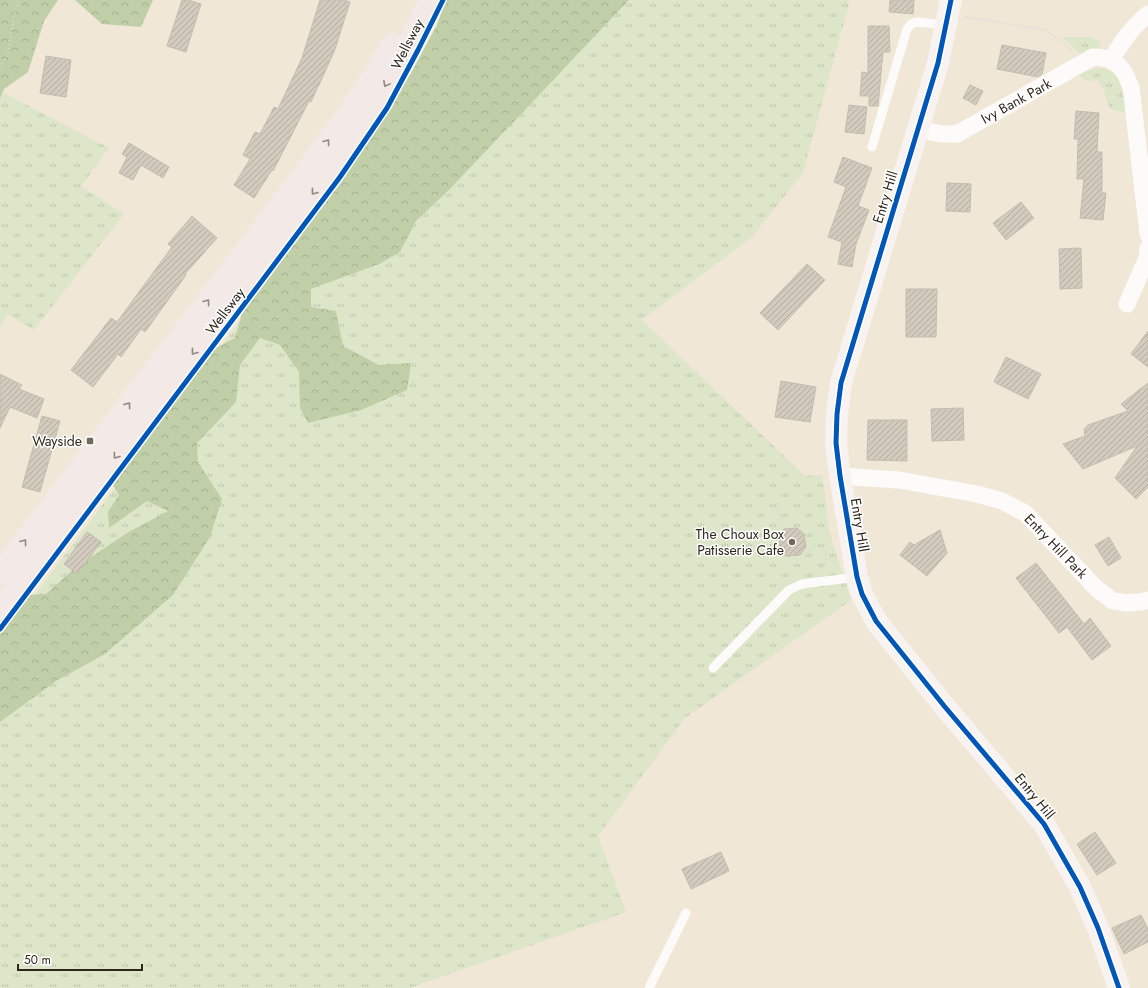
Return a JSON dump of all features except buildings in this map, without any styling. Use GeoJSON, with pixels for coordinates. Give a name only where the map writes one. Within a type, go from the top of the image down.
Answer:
{"type":"FeatureCollection","features":[{"type":"Feature","properties":{"kind":"main road","name":"Wellsway"},"geometry":{"type":"LineString","coordinates":[[0,573],[290,193],[352,108],[397,38],[417,0]]}},
{"type":"Feature","properties":{"kind":"main road","name":"Wellsway"},"geometry":{"type":"LineString","coordinates":[[0,609],[330,170],[377,102],[408,45],[430,0]]}},
{"type":"Feature","properties":{"kind":"street","name":"Entry Hill"},"geometry":{"type":"LineString","coordinates":[[953,14],[841,383],[836,436],[840,476],[856,577],[862,594],[876,621],[945,707],[1044,824],[1080,887],[1098,928],[1119,988]]}},
{"type":"Feature","properties":{"kind":"street"},"geometry":{"type":"LineString","coordinates":[[1148,14],[1136,24],[1124,39],[1111,60],[1124,71],[1131,87],[1148,234]]}},
{"type":"Feature","properties":{"kind":"street","name":"Ivy Bank Park"},"geometry":{"type":"LineString","coordinates":[[918,129],[941,134],[957,134],[1086,61],[1097,57],[1111,60]]}},
{"type":"Feature","properties":{"kind":"street"},"geometry":{"type":"LineString","coordinates":[[1127,304],[1147,258],[1148,248]]}},
{"type":"Feature","properties":{"kind":"street","name":"Entry Hill Park"},"geometry":{"type":"LineString","coordinates":[[840,476],[899,480],[977,494],[1002,501],[1025,513],[1096,588],[1112,601],[1127,604],[1148,600]]}},
{"type":"Feature","properties":{"kind":"lane"},"geometry":{"type":"LineString","coordinates":[[872,148],[907,29],[911,24],[917,22],[953,14]]}},
{"type":"Feature","properties":{"kind":"lane"},"geometry":{"type":"LineString","coordinates":[[713,668],[789,590],[802,584],[856,577]]}},
{"type":"Feature","properties":{"kind":"lane"},"geometry":{"type":"LineString","coordinates":[[649,988],[686,913]]}},
{"type":"Feature","properties":{"kind":"path"},"geometry":{"type":"LineString","coordinates":[[0,66],[8,52],[15,10],[19,0]]}},
{"type":"Feature","properties":{"kind":"path"},"geometry":{"type":"LineString","coordinates":[[953,14],[1046,30],[1086,61]]}},
{"type":"Feature","properties":{"kind":"path"},"geometry":{"type":"LineString","coordinates":[[777,503],[782,526],[775,535],[775,549],[778,554],[799,560],[809,554],[815,545],[820,545],[826,551],[822,575],[830,580]]}},
{"type":"Feature","properties":{"kind":"path"},"geometry":{"type":"LineString","coordinates":[[750,547],[765,545],[775,549]]}},
{"type":"Feature","properties":{"kind":"path"},"geometry":{"type":"LineString","coordinates":[[804,550],[809,554]]}},
{"type":"Feature","properties":{"kind":"green space"},"geometry":{"type":"Polygon","coordinates":[[[0,0],[58,0],[44,21],[28,72],[4,89],[0,98],[0,0]]]}},
{"type":"Feature","properties":{"kind":"green space"},"geometry":{"type":"Polygon","coordinates":[[[75,0],[153,0],[141,27],[102,24],[75,0]]]}},
{"type":"Feature","properties":{"kind":"green space"},"geometry":{"type":"Polygon","coordinates":[[[446,0],[629,0],[448,191],[416,221],[400,252],[379,264],[311,289],[311,307],[336,311],[343,346],[379,365],[411,363],[407,390],[361,410],[308,423],[300,408],[299,372],[280,345],[260,338],[240,365],[236,402],[197,443],[198,462],[222,499],[210,537],[173,595],[105,654],[56,681],[0,722],[0,622],[26,595],[46,594],[75,568],[127,533],[168,511],[147,501],[109,528],[108,512],[119,495],[111,482],[210,351],[235,338],[244,306],[372,135],[410,75],[437,25],[446,0]]]}},
{"type":"Feature","properties":{"kind":"green space"},"geometry":{"type":"Polygon","coordinates":[[[452,0],[850,0],[803,173],[752,237],[642,320],[805,476],[822,475],[830,535],[851,600],[685,718],[598,836],[626,912],[410,988],[0,988],[0,641],[380,133],[452,0]]]}},
{"type":"Feature","properties":{"kind":"green space"},"geometry":{"type":"Polygon","coordinates":[[[1061,37],[1091,37],[1100,42],[1100,48],[1098,52],[1081,54],[1061,37]]]}},
{"type":"Feature","properties":{"kind":"green space"},"geometry":{"type":"Polygon","coordinates":[[[1103,68],[1116,75],[1120,80],[1128,113],[1110,109],[1104,91],[1098,81],[1085,80],[1078,75],[1089,70],[1103,68]]]}},
{"type":"Feature","properties":{"kind":"green space"},"geometry":{"type":"Polygon","coordinates":[[[0,91],[109,148],[81,186],[124,214],[34,330],[8,314],[0,326],[0,91]]]}},
{"type":"Feature","properties":{"kind":"cycle path"},"geometry":{"type":"LineString","coordinates":[[0,629],[340,177],[387,108],[443,0]]}},
{"type":"Feature","properties":{"kind":"cycle path"},"geometry":{"type":"LineString","coordinates":[[951,0],[938,63],[841,383],[837,414],[836,443],[857,577],[862,594],[876,621],[945,707],[1044,824],[1080,887],[1098,928],[1119,988]]}},
{"type":"Feature","properties":{"kind":"place","name":"Wayside"},"geometry":{"type":"Point","coordinates":[90,441]}},
{"type":"Feature","properties":{"kind":"place","name":"The Choux Box Patisserie Cafe"},"geometry":{"type":"Point","coordinates":[792,542]}}]}
